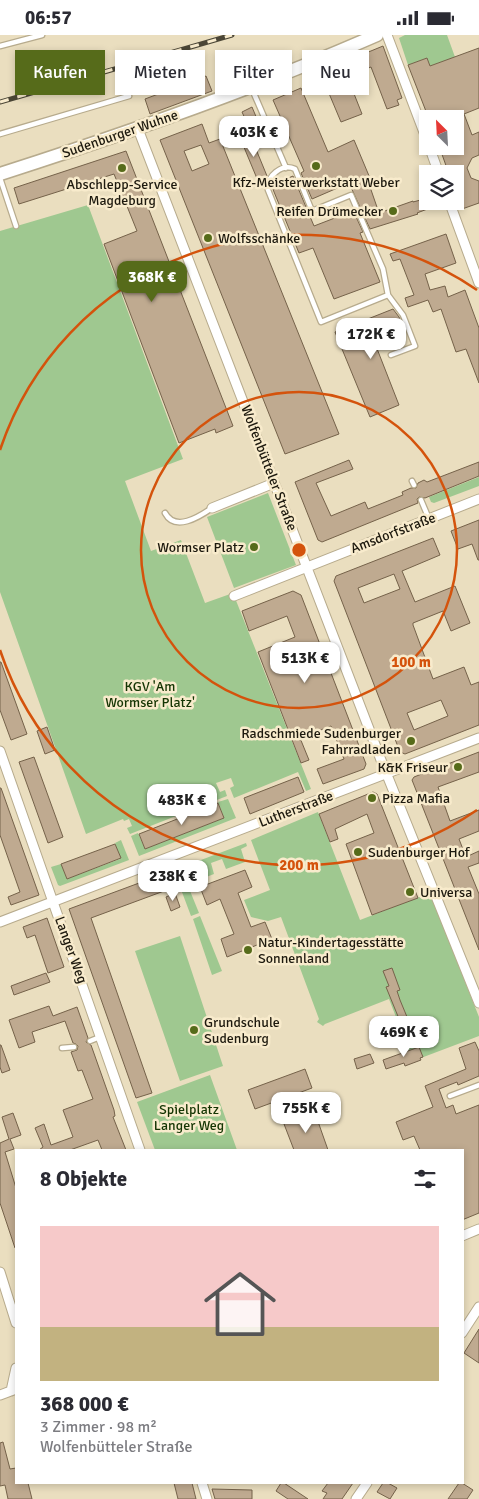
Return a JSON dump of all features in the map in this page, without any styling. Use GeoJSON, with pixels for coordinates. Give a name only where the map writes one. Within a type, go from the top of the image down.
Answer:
{"type":"FeatureCollection","features":[{"type":"Feature","properties":{"kind":"main road","name":"Sudenburger Wuhne"},"geometry":{"type":"LineString","coordinates":[[292,71],[377,35]]}},
{"type":"Feature","properties":{"kind":"main road","name":"Sudenburger Wuhne"},"geometry":{"type":"LineString","coordinates":[[0,174],[138,129],[229,95]]}},
{"type":"Feature","properties":{"kind":"street"},"geometry":{"type":"LineString","coordinates":[[387,35],[419,121]]}},
{"type":"Feature","properties":{"kind":"street","name":"Wolfenbütteler Straße"},"geometry":{"type":"LineString","coordinates":[[138,129],[386,773],[477,991],[479,1003]]}},
{"type":"Feature","properties":{"kind":"street"},"geometry":{"type":"LineString","coordinates":[[452,210],[479,283]]}},
{"type":"Feature","properties":{"kind":"street"},"geometry":{"type":"LineString","coordinates":[[212,508],[274,483]]}},
{"type":"Feature","properties":{"kind":"street","name":"Amsdorfstraße"},"geometry":{"type":"LineString","coordinates":[[307,567],[479,499]]}},
{"type":"Feature","properties":{"kind":"street"},"geometry":{"type":"LineString","coordinates":[[234,596],[307,567]]}},
{"type":"Feature","properties":{"kind":"street","name":"Lutherstraße"},"geometry":{"type":"LineString","coordinates":[[0,922],[54,903],[479,738]]}},
{"type":"Feature","properties":{"kind":"street","name":"Langer Weg"},"geometry":{"type":"LineString","coordinates":[[0,751],[102,1037],[140,1149]]}},
{"type":"Feature","properties":{"kind":"street"},"geometry":{"type":"LineString","coordinates":[[464,1235],[479,1229]]}},
{"type":"Feature","properties":{"kind":"street"},"geometry":{"type":"LineString","coordinates":[[0,1272],[15,1320]]}},
{"type":"Feature","properties":{"kind":"street"},"geometry":{"type":"LineString","coordinates":[[464,1330],[479,1307]]}},
{"type":"Feature","properties":{"kind":"street"},"geometry":{"type":"LineString","coordinates":[[0,1395],[14,1390]]}},
{"type":"Feature","properties":{"kind":"street"},"geometry":{"type":"LineString","coordinates":[[202,1484],[207,1499]]}},
{"type":"Feature","properties":{"kind":"street"},"geometry":{"type":"LineString","coordinates":[[356,1499],[366,1484]]}},
{"type":"Feature","properties":{"kind":"lane"},"geometry":{"type":"LineString","coordinates":[[0,46],[42,35]]}},
{"type":"Feature","properties":{"kind":"lane"},"geometry":{"type":"LineString","coordinates":[[254,95],[286,168]]}},
{"type":"Feature","properties":{"kind":"lane"},"geometry":{"type":"LineString","coordinates":[[0,134],[129,96]]}},
{"type":"Feature","properties":{"kind":"lane"},"geometry":{"type":"LineString","coordinates":[[388,295],[321,322],[268,188],[268,181],[272,175],[286,168],[292,167],[295,169],[312,211],[351,195],[383,269],[388,295],[403,315],[415,346],[391,355]]}},
{"type":"Feature","properties":{"kind":"lane"},"geometry":{"type":"LineString","coordinates":[[0,178],[16,226]]}},
{"type":"Feature","properties":{"kind":"lane"},"geometry":{"type":"LineString","coordinates":[[421,500],[429,519]]}},
{"type":"Feature","properties":{"kind":"lane"},"geometry":{"type":"LineString","coordinates":[[165,513],[173,522],[181,523],[212,508]]}},
{"type":"Feature","properties":{"kind":"lane"},"geometry":{"type":"LineString","coordinates":[[90,1041],[102,1037]]}},
{"type":"Feature","properties":{"kind":"lane"},"geometry":{"type":"LineString","coordinates":[[62,1048],[74,1047]]}},
{"type":"Feature","properties":{"kind":"lane"},"geometry":{"type":"LineString","coordinates":[[450,1096],[479,1085]]}},
{"type":"Feature","properties":{"kind":"green space"},"geometry":{"type":"Polygon","coordinates":[[[405,35],[447,35],[455,57],[430,66],[427,58],[408,65],[399,38],[405,35]]]}},
{"type":"Feature","properties":{"kind":"green space","name":"KGV 'Am Wormser Platz'"},"geometry":{"type":"Polygon","coordinates":[[[88,205],[183,459],[125,481],[151,551],[181,540],[205,603],[233,593],[311,789],[306,791],[298,772],[234,798],[230,788],[234,786],[231,778],[216,783],[220,792],[225,790],[227,796],[130,834],[127,828],[132,826],[129,819],[124,821],[123,819],[86,834],[0,592],[0,231],[88,205]]]}},
{"type":"Feature","properties":{"kind":"green space"},"geometry":{"type":"Polygon","coordinates":[[[479,477],[479,486],[434,503],[431,502],[429,497],[479,477]]]}},
{"type":"Feature","properties":{"kind":"green space","name":"Wormser Platz"},"geometry":{"type":"Polygon","coordinates":[[[268,493],[296,565],[234,588],[207,517],[268,493]]]}},
{"type":"Feature","properties":{"kind":"green space"},"geometry":{"type":"Polygon","coordinates":[[[228,799],[236,818],[139,856],[131,836],[138,833],[145,849],[224,818],[218,802],[228,799]]]}},
{"type":"Feature","properties":{"kind":"green space"},"geometry":{"type":"Polygon","coordinates":[[[318,812],[360,920],[430,893],[479,1017],[479,1036],[413,1061],[389,999],[323,1026],[317,1022],[319,1019],[281,917],[268,921],[251,917],[244,900],[270,890],[251,840],[318,812]]]}},
{"type":"Feature","properties":{"kind":"green space"},"geometry":{"type":"Polygon","coordinates":[[[121,840],[129,860],[60,886],[58,885],[51,867],[61,864],[67,879],[120,859],[115,843],[121,840]]]}},
{"type":"Feature","properties":{"kind":"green space"},"geometry":{"type":"Polygon","coordinates":[[[246,843],[247,846],[241,849],[245,862],[226,869],[222,859],[211,863],[214,874],[196,881],[198,886],[194,888],[185,866],[246,843]]]}},
{"type":"Feature","properties":{"kind":"green space"},"geometry":{"type":"Polygon","coordinates":[[[177,870],[180,877],[184,876],[199,913],[191,916],[174,871],[177,870]]]}},
{"type":"Feature","properties":{"kind":"green space"},"geometry":{"type":"Polygon","coordinates":[[[200,916],[222,971],[212,975],[193,919],[200,916]]]}},
{"type":"Feature","properties":{"kind":"green space"},"geometry":{"type":"Polygon","coordinates":[[[180,936],[223,1066],[180,1081],[135,951],[180,936]]]}},
{"type":"Feature","properties":{"kind":"green space","name":"Spielplatz Langer Weg"},"geometry":{"type":"Polygon","coordinates":[[[210,1075],[237,1149],[155,1149],[137,1102],[210,1075]]]}},
{"type":"Feature","properties":{"kind":"building"},"geometry":{"type":"Polygon","coordinates":[[[383,46],[402,98],[397,100],[399,105],[387,109],[371,67],[369,68],[369,52],[383,46]]]}},
{"type":"Feature","properties":{"kind":"building"},"geometry":{"type":"Polygon","coordinates":[[[479,48],[479,108],[464,114],[464,110],[426,110],[408,65],[427,58],[430,66],[479,48]]]}},
{"type":"Feature","properties":{"kind":"building"},"geometry":{"type":"Polygon","coordinates":[[[205,76],[212,91],[205,94],[205,76]]]}},
{"type":"Feature","properties":{"kind":"building"},"geometry":{"type":"Polygon","coordinates":[[[301,88],[302,95],[304,95],[328,152],[354,140],[372,183],[369,184],[379,213],[419,200],[419,210],[425,210],[418,214],[370,229],[349,183],[312,199],[301,173],[304,171],[273,100],[285,95],[292,95],[292,92],[301,88]]]}},
{"type":"Feature","properties":{"kind":"building"},"geometry":{"type":"Polygon","coordinates":[[[156,95],[201,95],[150,114],[145,99],[156,95]]]}},
{"type":"Feature","properties":{"kind":"building"},"geometry":{"type":"Polygon","coordinates":[[[330,95],[354,95],[362,114],[341,122],[330,95]]]}},
{"type":"Feature","properties":{"kind":"building"},"geometry":{"type":"Polygon","coordinates":[[[252,107],[257,119],[247,123],[242,112],[252,107]]]}},
{"type":"Feature","properties":{"kind":"building"},"geometry":{"type":"Polygon","coordinates":[[[464,114],[472,135],[479,132],[479,155],[472,158],[467,168],[471,178],[479,181],[479,203],[464,208],[464,165],[446,165],[442,155],[464,155],[464,114]]]}},
{"type":"Feature","properties":{"kind":"building"},"geometry":{"type":"Polygon","coordinates":[[[202,124],[209,143],[220,139],[339,434],[285,454],[160,140],[202,124]],[[201,145],[184,151],[192,171],[209,164],[201,145]]]}},
{"type":"Feature","properties":{"kind":"building"},"geometry":{"type":"Polygon","coordinates":[[[251,137],[267,176],[258,181],[241,140],[251,137]]]}},
{"type":"Feature","properties":{"kind":"building"},"geometry":{"type":"Polygon","coordinates":[[[126,151],[233,426],[216,433],[215,429],[179,443],[104,244],[137,231],[114,174],[19,204],[14,188],[126,151]]]}},
{"type":"Feature","properties":{"kind":"building"},"geometry":{"type":"Polygon","coordinates":[[[293,176],[314,226],[340,216],[340,213],[352,208],[363,232],[360,233],[380,282],[334,299],[313,248],[299,253],[272,187],[272,185],[293,176]]]}},
{"type":"Feature","properties":{"kind":"building"},"geometry":{"type":"Polygon","coordinates":[[[446,234],[456,263],[425,274],[430,290],[445,286],[448,297],[465,290],[479,328],[479,383],[466,349],[456,352],[441,309],[433,312],[428,300],[408,307],[405,298],[414,295],[400,259],[393,261],[390,254],[446,234]]]}},
{"type":"Feature","properties":{"kind":"building"},"geometry":{"type":"Polygon","coordinates":[[[393,309],[399,317],[404,330],[374,341],[399,405],[370,417],[335,332],[393,309]]]}},
{"type":"Feature","properties":{"kind":"building"},"geometry":{"type":"Polygon","coordinates":[[[349,460],[353,469],[316,483],[331,516],[365,502],[368,509],[403,495],[402,492],[416,488],[418,483],[424,480],[427,482],[479,462],[479,476],[425,498],[419,497],[417,499],[418,503],[322,542],[318,540],[295,482],[349,460]]]}},
{"type":"Feature","properties":{"kind":"building"},"geometry":{"type":"Polygon","coordinates":[[[479,520],[478,560],[472,544],[458,549],[451,531],[479,520]]]}},
{"type":"Feature","properties":{"kind":"building"},"geometry":{"type":"Polygon","coordinates":[[[433,538],[440,555],[402,571],[415,602],[455,586],[470,623],[451,631],[443,611],[413,623],[413,625],[433,679],[464,667],[471,685],[479,682],[479,725],[405,754],[400,752],[334,581],[336,576],[433,538]],[[394,574],[358,588],[364,603],[400,589],[394,574]],[[441,700],[407,713],[414,730],[448,716],[441,700]]]}},
{"type":"Feature","properties":{"kind":"building"},"geometry":{"type":"Polygon","coordinates":[[[293,591],[301,595],[366,764],[364,769],[323,784],[317,769],[344,759],[331,726],[300,738],[309,760],[301,763],[258,652],[295,637],[287,616],[249,631],[242,611],[293,591]]]}},
{"type":"Feature","properties":{"kind":"building"},"geometry":{"type":"Polygon","coordinates":[[[0,662],[27,734],[11,740],[0,710],[0,662]]]}},
{"type":"Feature","properties":{"kind":"building"},"geometry":{"type":"Polygon","coordinates":[[[47,727],[55,750],[45,754],[37,731],[47,727]]]}},
{"type":"Feature","properties":{"kind":"building"},"geometry":{"type":"Polygon","coordinates":[[[479,752],[479,772],[438,787],[450,821],[479,810],[479,831],[459,839],[466,857],[479,851],[479,863],[468,867],[479,894],[479,950],[412,780],[414,777],[479,752]]]}},
{"type":"Feature","properties":{"kind":"building"},"geometry":{"type":"Polygon","coordinates":[[[34,757],[63,837],[48,843],[19,762],[34,757]]]}},
{"type":"Feature","properties":{"kind":"building"},"geometry":{"type":"Polygon","coordinates":[[[298,777],[304,792],[250,814],[244,798],[298,777]]]}},
{"type":"Feature","properties":{"kind":"building"},"geometry":{"type":"Polygon","coordinates":[[[0,788],[39,895],[11,905],[8,897],[20,892],[0,835],[0,788]]]}},
{"type":"Feature","properties":{"kind":"building"},"geometry":{"type":"Polygon","coordinates":[[[373,792],[377,794],[418,898],[372,915],[346,844],[374,833],[367,814],[335,829],[338,839],[330,842],[319,814],[373,792]]]}},
{"type":"Feature","properties":{"kind":"building"},"geometry":{"type":"Polygon","coordinates":[[[218,803],[224,818],[145,849],[139,834],[218,803]]]}},
{"type":"Feature","properties":{"kind":"building"},"geometry":{"type":"Polygon","coordinates":[[[115,844],[121,858],[67,879],[61,864],[115,844]]]}},
{"type":"Feature","properties":{"kind":"building"},"geometry":{"type":"Polygon","coordinates":[[[245,870],[252,887],[238,893],[251,927],[265,922],[272,939],[227,957],[221,939],[234,934],[220,899],[207,905],[200,887],[245,870]]]}},
{"type":"Feature","properties":{"kind":"building"},"geometry":{"type":"Polygon","coordinates":[[[158,876],[164,891],[91,918],[152,1093],[136,1098],[69,909],[158,876]]]}},
{"type":"Feature","properties":{"kind":"building"},"geometry":{"type":"Polygon","coordinates":[[[175,893],[180,907],[171,911],[166,897],[175,893]]]}},
{"type":"Feature","properties":{"kind":"building"},"geometry":{"type":"Polygon","coordinates":[[[47,918],[64,967],[48,973],[35,935],[27,938],[23,927],[47,918]]]}},
{"type":"Feature","properties":{"kind":"building"},"geometry":{"type":"Polygon","coordinates":[[[392,968],[400,990],[397,991],[412,1029],[404,1031],[386,987],[389,986],[383,971],[392,968]]]}},
{"type":"Feature","properties":{"kind":"building"},"geometry":{"type":"Polygon","coordinates":[[[46,973],[50,982],[14,995],[11,986],[46,973]]]}},
{"type":"Feature","properties":{"kind":"building"},"geometry":{"type":"Polygon","coordinates":[[[49,1006],[53,1016],[77,1007],[88,1038],[86,1042],[91,1045],[114,1110],[115,1116],[113,1117],[126,1149],[102,1149],[98,1140],[73,1149],[40,1149],[43,1147],[35,1128],[44,1124],[51,1145],[73,1137],[63,1110],[93,1099],[82,1070],[78,1071],[71,1052],[77,1050],[78,1046],[73,1043],[65,1021],[32,1032],[35,1042],[19,1048],[9,1020],[49,1006]]]}},
{"type":"Feature","properties":{"kind":"building"},"geometry":{"type":"Polygon","coordinates":[[[475,1042],[479,1051],[479,1076],[458,1085],[457,1082],[439,1089],[446,1108],[453,1105],[456,1114],[479,1105],[479,1213],[464,1219],[464,1149],[420,1149],[414,1136],[403,1140],[396,1122],[433,1107],[425,1086],[466,1069],[459,1048],[475,1042]]]}},
{"type":"Feature","properties":{"kind":"building"},"geometry":{"type":"Polygon","coordinates":[[[0,1045],[10,1070],[2,1073],[0,1067],[0,1045]]]}},
{"type":"Feature","properties":{"kind":"building"},"geometry":{"type":"Polygon","coordinates":[[[419,1047],[423,1057],[420,1058],[421,1060],[405,1066],[404,1063],[386,1069],[383,1060],[419,1047]]]}},
{"type":"Feature","properties":{"kind":"building"},"geometry":{"type":"Polygon","coordinates":[[[370,1054],[374,1063],[357,1069],[354,1059],[370,1054]]]}},
{"type":"Feature","properties":{"kind":"building"},"geometry":{"type":"Polygon","coordinates":[[[305,1069],[312,1088],[255,1109],[248,1090],[305,1069]]]}},
{"type":"Feature","properties":{"kind":"building"},"geometry":{"type":"Polygon","coordinates":[[[13,1113],[21,1135],[10,1139],[14,1149],[5,1152],[15,1185],[15,1248],[0,1203],[0,1143],[9,1139],[2,1117],[13,1113]]]}},
{"type":"Feature","properties":{"kind":"building"},"geometry":{"type":"Polygon","coordinates":[[[315,1113],[328,1149],[294,1149],[284,1124],[315,1113]]]}},
{"type":"Feature","properties":{"kind":"building"},"geometry":{"type":"Polygon","coordinates":[[[479,1329],[479,1363],[464,1353],[479,1329]]]}},
{"type":"Feature","properties":{"kind":"building"},"geometry":{"type":"Polygon","coordinates":[[[3,1442],[10,1469],[15,1468],[15,1484],[28,1484],[32,1499],[8,1499],[5,1485],[0,1486],[0,1443],[3,1442]]]}},
{"type":"Feature","properties":{"kind":"building"},"geometry":{"type":"Polygon","coordinates":[[[174,1484],[192,1484],[196,1499],[178,1499],[174,1484]]]}},
{"type":"Feature","properties":{"kind":"building"},"geometry":{"type":"Polygon","coordinates":[[[280,1484],[286,1484],[308,1499],[288,1499],[276,1491],[280,1484]]]}},
{"type":"Feature","properties":{"kind":"building"},"geometry":{"type":"Polygon","coordinates":[[[327,1484],[352,1484],[342,1499],[323,1499],[327,1493],[322,1491],[327,1484]]]}},
{"type":"Feature","properties":{"kind":"building"},"geometry":{"type":"Polygon","coordinates":[[[382,1484],[390,1484],[397,1488],[390,1499],[377,1492],[382,1484]]]}},
{"type":"Feature","properties":{"kind":"building"},"geometry":{"type":"Polygon","coordinates":[[[458,1484],[464,1484],[473,1490],[467,1499],[448,1499],[458,1484]]]}},
{"type":"Feature","properties":{"kind":"building"},"geometry":{"type":"Polygon","coordinates":[[[212,1489],[252,1490],[252,1499],[215,1499],[212,1489]]]}},
{"type":"Feature","properties":{"kind":"railway"},"geometry":{"type":"LineString","coordinates":[[0,102],[232,35]]}},
{"type":"Feature","properties":{"kind":"place","name":"Kfz-Meisterwerkstatt Weber"},"geometry":{"type":"Point","coordinates":[316,166]}},
{"type":"Feature","properties":{"kind":"place","name":"Abschlepp-Service Magdeburg"},"geometry":{"type":"Point","coordinates":[122,168]}},
{"type":"Feature","properties":{"kind":"place","name":"Reifen Drümecker"},"geometry":{"type":"Point","coordinates":[393,211]}},
{"type":"Feature","properties":{"kind":"place","name":"Wolfsschänke"},"geometry":{"type":"Point","coordinates":[208,238]}},
{"type":"Feature","properties":{"kind":"place","name":"Wormser Platz"},"geometry":{"type":"Point","coordinates":[254,547]}},
{"type":"Feature","properties":{"kind":"place","name":"Radschmiede Sudenburger Fahrradladen"},"geometry":{"type":"Point","coordinates":[411,741]}},
{"type":"Feature","properties":{"kind":"place","name":"K&K Friseur"},"geometry":{"type":"Point","coordinates":[458,767]}},
{"type":"Feature","properties":{"kind":"place","name":"Pizza Mafia"},"geometry":{"type":"Point","coordinates":[372,798]}},
{"type":"Feature","properties":{"kind":"place","name":"Sudenburger Hof"},"geometry":{"type":"Point","coordinates":[358,852]}},
{"type":"Feature","properties":{"kind":"place","name":"Universa"},"geometry":{"type":"Point","coordinates":[410,892]}},
{"type":"Feature","properties":{"kind":"place","name":"Natur-Kindertagesstätte Sonnenland"},"geometry":{"type":"Point","coordinates":[248,950]}},
{"type":"Feature","properties":{"kind":"place","name":"Grundschule Sudenburg"},"geometry":{"type":"Point","coordinates":[194,1030]}}]}
